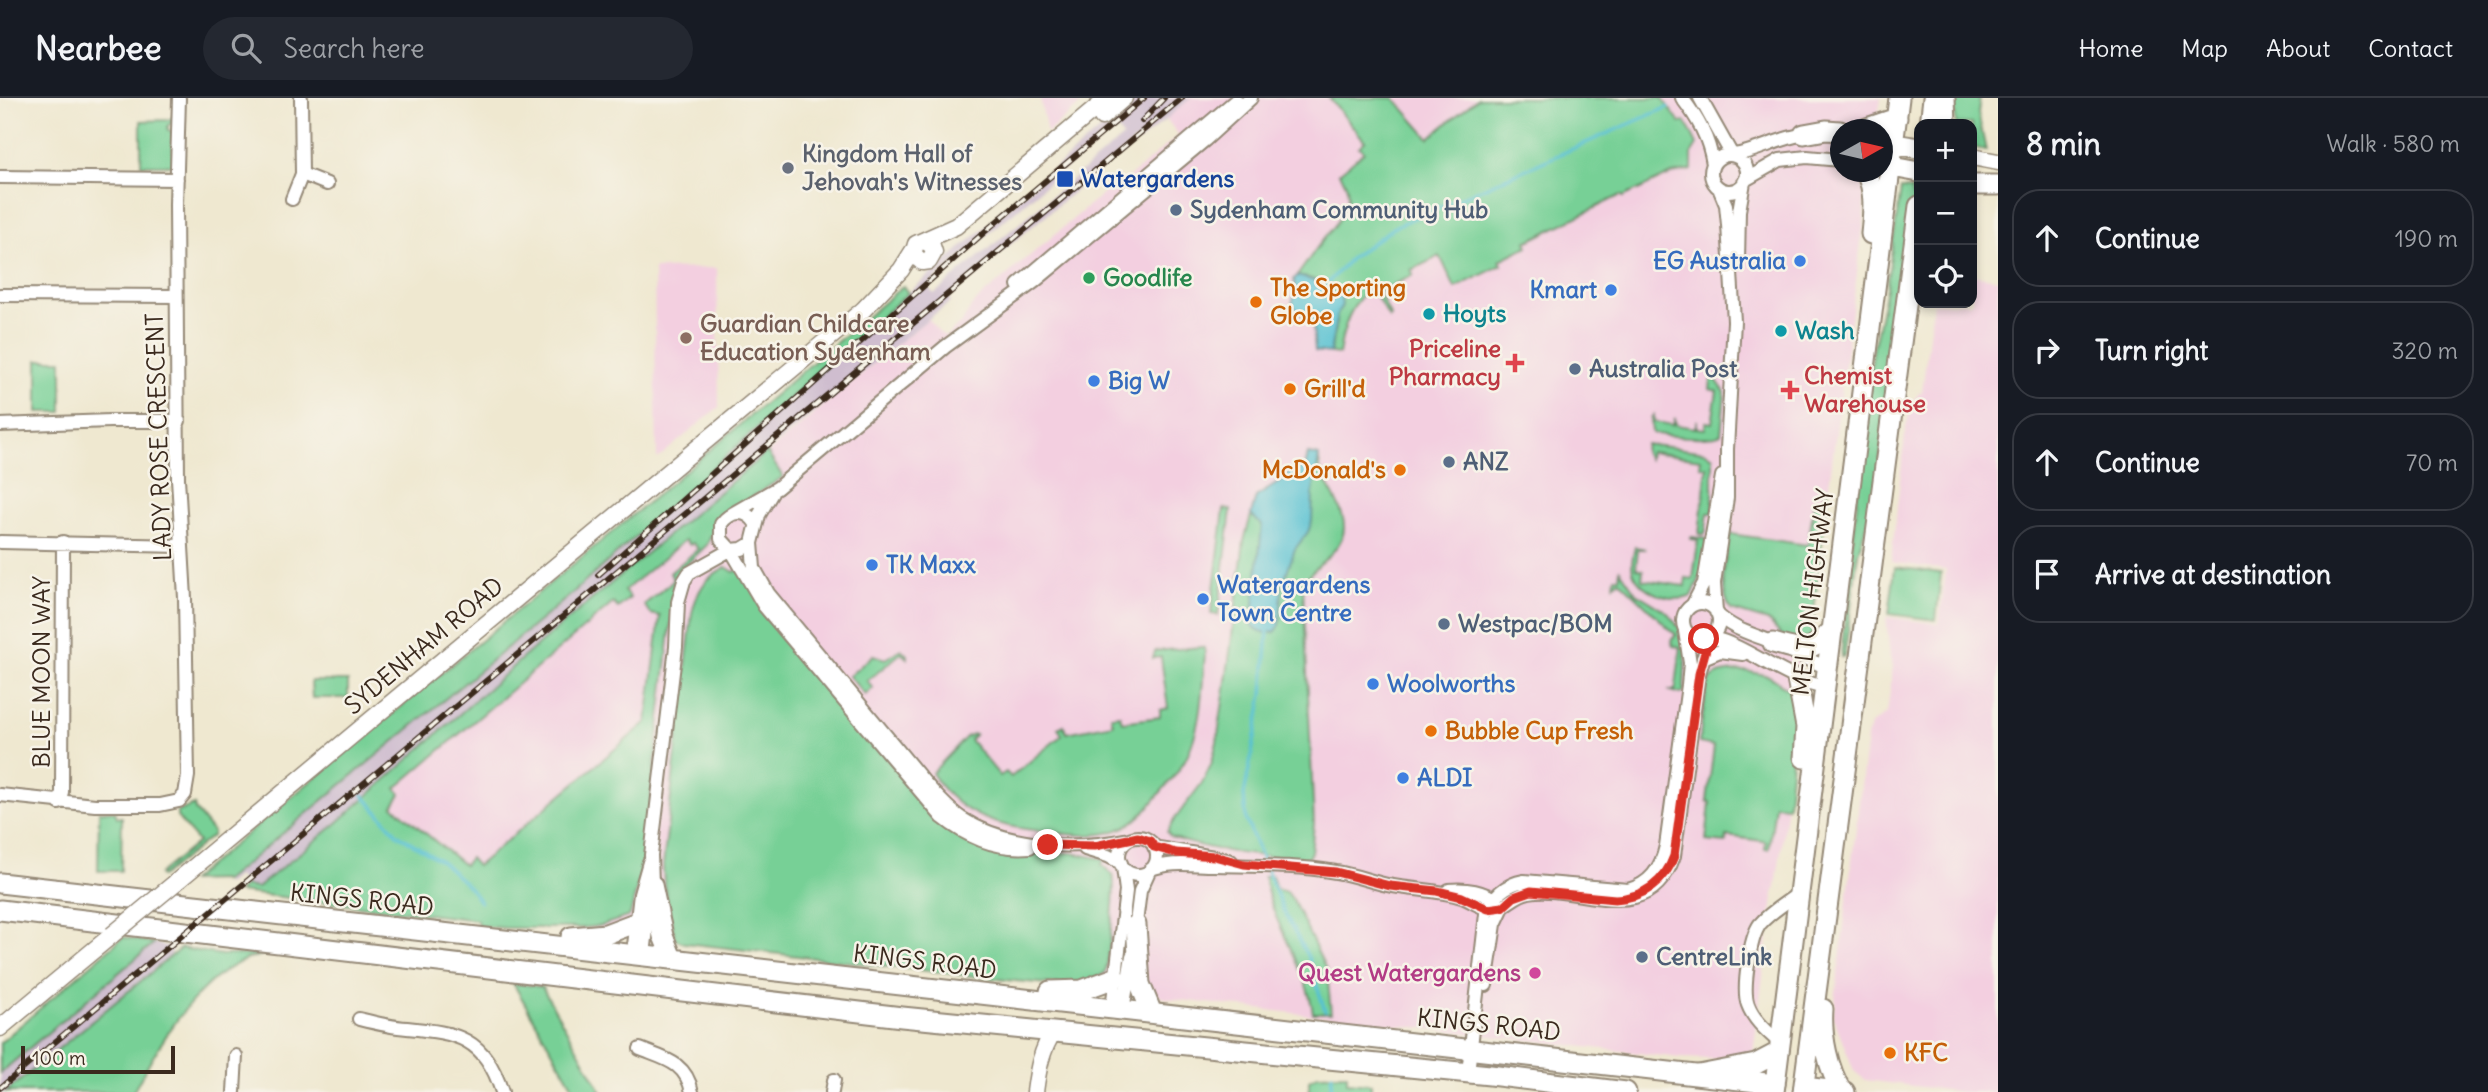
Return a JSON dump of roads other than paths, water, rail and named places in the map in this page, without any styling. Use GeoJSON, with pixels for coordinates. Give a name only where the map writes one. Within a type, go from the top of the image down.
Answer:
{"type":"FeatureCollection","features":[{"type":"Feature","properties":{"kind":"main road","name":"MELTON HIGHWAY"},"geometry":{"type":"LineString","coordinates":[[1893,129],[1899,98]]}},
{"type":"Feature","properties":{"kind":"main road"},"geometry":{"type":"LineString","coordinates":[[1931,119],[1933,98]]}},
{"type":"Feature","properties":{"kind":"main road"},"geometry":{"type":"LineString","coordinates":[[1945,98],[1947,119]]}},
{"type":"Feature","properties":{"kind":"main road"},"geometry":{"type":"LineString","coordinates":[[1893,119],[1897,118]]}},
{"type":"Feature","properties":{"kind":"main road"},"geometry":{"type":"LineString","coordinates":[[1804,134],[1830,130]]}},
{"type":"Feature","properties":{"kind":"main road"},"geometry":{"type":"LineString","coordinates":[[1893,144],[1914,148]]}},
{"type":"Feature","properties":{"kind":"main road"},"geometry":{"type":"LineString","coordinates":[[1893,167],[1914,171]]}},
{"type":"Feature","properties":{"kind":"main road"},"geometry":{"type":"LineString","coordinates":[[1860,417],[1858,336],[1873,215],[1869,182]]}},
{"type":"Feature","properties":{"kind":"main road","name":"MELTON HIGHWAY"},"geometry":{"type":"LineString","coordinates":[[1774,1088],[1860,417],[1885,182]]}},
{"type":"Feature","properties":{"kind":"main road"},"geometry":{"type":"LineString","coordinates":[[1977,185],[1998,183]]}},
{"type":"Feature","properties":{"kind":"main road"},"geometry":{"type":"LineString","coordinates":[[1804,1090],[1914,245]]}},
{"type":"Feature","properties":{"kind":"main road"},"geometry":{"type":"LineString","coordinates":[[1773,643],[1809,649],[1818,645],[1833,629]]}},
{"type":"Feature","properties":{"kind":"main road"},"geometry":{"type":"LineString","coordinates":[[1827,677],[1858,681]]}},
{"type":"Feature","properties":{"kind":"main road"},"geometry":{"type":"LineString","coordinates":[[1797,679],[1806,727],[1802,776],[1808,829]]}},
{"type":"Feature","properties":{"kind":"main road","name":"KINGS ROAD"},"geometry":{"type":"LineString","coordinates":[[0,883],[1475,1048],[1699,1075],[1774,1088],[1843,1092]]}},
{"type":"Feature","properties":{"kind":"main road"},"geometry":{"type":"LineString","coordinates":[[652,885],[663,936],[672,958]]}},
{"type":"Feature","properties":{"kind":"main road","name":"KINGS ROAD"},"geometry":{"type":"LineString","coordinates":[[0,910],[1030,1030],[1626,1092]]}},
{"type":"Feature","properties":{"kind":"main road"},"geometry":{"type":"LineString","coordinates":[[508,941],[599,936],[635,923]]}},
{"type":"Feature","properties":{"kind":"main road"},"geometry":{"type":"LineString","coordinates":[[1136,925],[1140,984],[1152,1013]]}},
{"type":"Feature","properties":{"kind":"main road"},"geometry":{"type":"LineString","coordinates":[[633,985],[639,954]]}},
{"type":"Feature","properties":{"kind":"main road"},"geometry":{"type":"LineString","coordinates":[[1821,956],[1824,1031],[1833,1072],[1843,1092]]}},
{"type":"Feature","properties":{"kind":"main road"},"geometry":{"type":"LineString","coordinates":[[997,994],[1082,990],[1115,978]]}},
{"type":"Feature","properties":{"kind":"main road"},"geometry":{"type":"LineString","coordinates":[[1112,1037],[1117,1010]]}},
{"type":"Feature","properties":{"kind":"main road"},"geometry":{"type":"LineString","coordinates":[[1699,1075],[1756,1064],[1779,1048]]}},
{"type":"Feature","properties":{"kind":"street","name":"LADY ROSE CRESCENT"},"geometry":{"type":"LineString","coordinates":[[0,796],[60,803],[160,805],[183,799],[188,776],[179,510],[176,296],[179,98]]}},
{"type":"Feature","properties":{"kind":"street"},"geometry":{"type":"LineString","coordinates":[[292,199],[302,174],[301,98]]}},
{"type":"Feature","properties":{"kind":"street","name":"SYDENHAM ROAD"},"geometry":{"type":"LineString","coordinates":[[0,1030],[863,310],[891,292],[923,252],[972,226],[1108,98]]}},
{"type":"Feature","properties":{"kind":"street","name":"SYDENHAM ROAD"},"geometry":{"type":"LineString","coordinates":[[1070,136],[1124,98]]}},
{"type":"Feature","properties":{"kind":"street"},"geometry":{"type":"LineString","coordinates":[[639,954],[652,885],[651,855],[676,647],[678,602],[684,581],[716,541],[724,520],[777,488],[992,310],[1029,275],[1239,98]]}},
{"type":"Feature","properties":{"kind":"street"},"geometry":{"type":"LineString","coordinates":[[992,310],[1034,282],[1071,252],[1251,98]]}},
{"type":"Feature","properties":{"kind":"street"},"geometry":{"type":"LineString","coordinates":[[1682,98],[1707,121],[1733,155],[1745,165],[1734,287]]}},
{"type":"Feature","properties":{"kind":"street"},"geometry":{"type":"LineString","coordinates":[[1078,847],[1108,856],[1138,874],[1169,863],[1300,868],[1336,872],[1390,886],[1437,891],[1495,905],[1531,891],[1608,899],[1629,898],[1649,889],[1662,878],[1672,863],[1677,843],[1703,658],[1709,638],[1717,630],[1714,583],[1727,498],[1734,287],[1727,211],[1719,188],[1711,176],[1713,164],[1707,121],[1700,98]]}},
{"type":"Feature","properties":{"kind":"street"},"geometry":{"type":"LineString","coordinates":[[1713,164],[1719,157],[1804,134],[1830,135]]}},
{"type":"Feature","properties":{"kind":"street"},"geometry":{"type":"LineString","coordinates":[[1719,188],[1733,190],[1780,160],[1807,157],[1830,159]]}},
{"type":"Feature","properties":{"kind":"street"},"geometry":{"type":"LineString","coordinates":[[1977,158],[1998,162]]}},
{"type":"Feature","properties":{"kind":"street"},"geometry":{"type":"LineString","coordinates":[[302,174],[327,184]]}},
{"type":"Feature","properties":{"kind":"street"},"geometry":{"type":"LineString","coordinates":[[0,177],[177,179]]}},
{"type":"Feature","properties":{"kind":"street"},"geometry":{"type":"LineString","coordinates":[[1977,180],[1998,183]]}},
{"type":"Feature","properties":{"kind":"street"},"geometry":{"type":"LineString","coordinates":[[0,295],[176,296]]}},
{"type":"Feature","properties":{"kind":"street"},"geometry":{"type":"LineString","coordinates":[[0,425],[178,421]]}},
{"type":"Feature","properties":{"kind":"street"},"geometry":{"type":"LineString","coordinates":[[1472,1074],[1495,905],[1510,885],[1520,881],[1540,881],[1622,890],[1639,886],[1655,874],[1666,846],[1688,685],[1690,663],[1683,624],[1684,614],[1693,604],[1704,583],[1727,449]]}},
{"type":"Feature","properties":{"kind":"street"},"geometry":{"type":"LineString","coordinates":[[777,488],[764,504],[756,524],[752,543],[754,568],[768,593],[944,804],[962,819],[1011,838],[1048,845],[1078,847],[1144,838],[1154,847],[1176,853],[1214,856],[1244,864]]}},
{"type":"Feature","properties":{"kind":"street"},"geometry":{"type":"LineString","coordinates":[[732,514],[744,513],[756,524]]}},
{"type":"Feature","properties":{"kind":"street"},"geometry":{"type":"LineString","coordinates":[[720,529],[721,539],[764,606],[942,817],[967,834],[992,844],[1014,848],[1048,845]]}},
{"type":"Feature","properties":{"kind":"street"},"geometry":{"type":"LineString","coordinates":[[0,542],[182,546]]}},
{"type":"Feature","properties":{"kind":"street","name":"BLUE MOON WAY"},"geometry":{"type":"LineString","coordinates":[[60,803],[63,542]]}},
{"type":"Feature","properties":{"kind":"street"},"geometry":{"type":"LineString","coordinates":[[695,569],[730,550],[742,549],[752,543]]}},
{"type":"Feature","properties":{"kind":"street"},"geometry":{"type":"LineString","coordinates":[[1693,604],[1704,603],[1739,630],[1773,643],[1814,664],[1827,677]]}},
{"type":"Feature","properties":{"kind":"street"},"geometry":{"type":"LineString","coordinates":[[1685,631],[1693,638],[1709,638],[1733,644],[1797,679],[1827,677]]}},
{"type":"Feature","properties":{"kind":"street"},"geometry":{"type":"LineString","coordinates":[[1703,658],[1725,651],[1757,658]]}},
{"type":"Feature","properties":{"kind":"street"},"geometry":{"type":"LineString","coordinates":[[1117,1010],[1115,978],[1126,891],[1119,852],[1129,839]]}},
{"type":"Feature","properties":{"kind":"street"},"geometry":{"type":"LineString","coordinates":[[1117,1010],[1136,925],[1140,891],[1156,859],[1154,847]]}},
{"type":"Feature","properties":{"kind":"street"},"geometry":{"type":"LineString","coordinates":[[639,954],[635,923],[643,878],[651,855]]}},
{"type":"Feature","properties":{"kind":"street"},"geometry":{"type":"LineString","coordinates":[[1779,1048],[1749,1007],[1746,993],[1749,965],[1753,938],[1759,925],[1799,893]]}},
{"type":"Feature","properties":{"kind":"street"},"geometry":{"type":"LineString","coordinates":[[359,1019],[405,1028],[440,1031],[467,1040],[485,1058],[502,1092]]}},
{"type":"Feature","properties":{"kind":"street"},"geometry":{"type":"LineString","coordinates":[[1030,1030],[1039,1062]]}},
{"type":"Feature","properties":{"kind":"street"},"geometry":{"type":"LineString","coordinates":[[1035,1092],[1039,1062],[1054,1031]]}},
{"type":"Feature","properties":{"kind":"street"},"geometry":{"type":"LineString","coordinates":[[640,1049],[683,1070],[692,1092]]}},
{"type":"Feature","properties":{"kind":"street"},"geometry":{"type":"LineString","coordinates":[[234,1092],[236,1056]]}},
{"type":"Feature","properties":{"kind":"water"},"geometry":{"type":"Polygon","coordinates":[[[1297,276],[1323,283],[1331,299],[1338,293],[1341,297],[1342,305],[1337,315],[1330,353],[1315,351],[1313,326],[1292,305],[1294,279],[1297,276]]]}},
{"type":"Feature","properties":{"kind":"water"},"geometry":{"type":"Polygon","coordinates":[[[1308,454],[1319,456],[1312,521],[1308,532],[1295,549],[1282,586],[1280,626],[1275,632],[1261,632],[1252,623],[1262,525],[1251,515],[1256,497],[1281,481],[1295,467],[1305,468],[1308,454]]]}},
{"type":"Feature","properties":{"kind":"waterway"},"geometry":{"type":"LineString","coordinates":[[1323,288],[1352,257],[1396,226],[1668,107]]}},
{"type":"Feature","properties":{"kind":"waterway"},"geometry":{"type":"LineString","coordinates":[[1263,861],[1246,820],[1244,795],[1263,694],[1268,630]]}},
{"type":"Feature","properties":{"kind":"waterway"},"geometry":{"type":"LineString","coordinates":[[363,795],[397,834],[441,861],[470,888],[480,902]]}},
{"type":"Feature","properties":{"kind":"waterway"},"geometry":{"type":"LineString","coordinates":[[1266,868],[1284,912],[1308,957],[1325,1011]]}},
{"type":"Feature","properties":{"kind":"waterway"},"geometry":{"type":"LineString","coordinates":[[1331,1092],[1332,1074]]}},
{"type":"Feature","properties":{"kind":"railway"},"geometry":{"type":"LineString","coordinates":[[598,575],[989,228],[1144,98]]}},
{"type":"Feature","properties":{"kind":"railway"},"geometry":{"type":"LineString","coordinates":[[1142,121],[1164,98]]}},
{"type":"Feature","properties":{"kind":"railway"},"geometry":{"type":"LineString","coordinates":[[0,1088],[1182,98]]}},
{"type":"Feature","properties":{"kind":"place","name":"Kingdom Hall of Jehovah's Witnesses"},"geometry":{"type":"Point","coordinates":[788,168]}},
{"type":"Feature","properties":{"kind":"place","name":"Watergardens"},"geometry":{"type":"Point","coordinates":[1065,179]}},
{"type":"Feature","properties":{"kind":"place","name":"Sydenham Community Hub"},"geometry":{"type":"Point","coordinates":[1176,210]}},
{"type":"Feature","properties":{"kind":"place","name":"EG Australia"},"geometry":{"type":"Point","coordinates":[1800,261]}},
{"type":"Feature","properties":{"kind":"place","name":"Goodlife"},"geometry":{"type":"Point","coordinates":[1089,278]}},
{"type":"Feature","properties":{"kind":"place","name":"Kmart"},"geometry":{"type":"Point","coordinates":[1611,290]}},
{"type":"Feature","properties":{"kind":"place","name":"The Sporting Globe"},"geometry":{"type":"Point","coordinates":[1256,302]}},
{"type":"Feature","properties":{"kind":"place","name":"Hoyts"},"geometry":{"type":"Point","coordinates":[1429,314]}},
{"type":"Feature","properties":{"kind":"place","name":"Wash"},"geometry":{"type":"Point","coordinates":[1781,331]}},
{"type":"Feature","properties":{"kind":"place","name":"Guardian Childcare Education Sydenham"},"geometry":{"type":"Point","coordinates":[686,338]}},
{"type":"Feature","properties":{"kind":"place","name":"Priceline Pharmacy"},"geometry":{"type":"Point","coordinates":[1515,363]}},
{"type":"Feature","properties":{"kind":"place","name":"Australia Post"},"geometry":{"type":"Point","coordinates":[1575,369]}},
{"type":"Feature","properties":{"kind":"place","name":"Big W"},"geometry":{"type":"Point","coordinates":[1094,381]}},
{"type":"Feature","properties":{"kind":"place","name":"Grill'd"},"geometry":{"type":"Point","coordinates":[1290,389]}},
{"type":"Feature","properties":{"kind":"place","name":"Chemist Warehouse"},"geometry":{"type":"Point","coordinates":[1790,390]}},
{"type":"Feature","properties":{"kind":"place","name":"ANZ"},"geometry":{"type":"Point","coordinates":[1449,462]}},
{"type":"Feature","properties":{"kind":"place","name":"McDonald's"},"geometry":{"type":"Point","coordinates":[1400,470]}},
{"type":"Feature","properties":{"kind":"place","name":"TK Maxx"},"geometry":{"type":"Point","coordinates":[872,565]}},
{"type":"Feature","properties":{"kind":"place","name":"Watergardens Town Centre"},"geometry":{"type":"Point","coordinates":[1203,599]}},
{"type":"Feature","properties":{"kind":"place","name":"Westpac/BOM"},"geometry":{"type":"Point","coordinates":[1444,624]}},
{"type":"Feature","properties":{"kind":"place","name":"Woolworths"},"geometry":{"type":"Point","coordinates":[1373,684]}},
{"type":"Feature","properties":{"kind":"place","name":"Bubble Cup Fresh"},"geometry":{"type":"Point","coordinates":[1431,731]}},
{"type":"Feature","properties":{"kind":"place","name":"ALDI"},"geometry":{"type":"Point","coordinates":[1403,778]}},
{"type":"Feature","properties":{"kind":"place","name":"CentreLink"},"geometry":{"type":"Point","coordinates":[1642,957]}},
{"type":"Feature","properties":{"kind":"place","name":"Quest Watergardens"},"geometry":{"type":"Point","coordinates":[1535,973]}},
{"type":"Feature","properties":{"kind":"place","name":"KFC"},"geometry":{"type":"Point","coordinates":[1890,1053]}}]}
